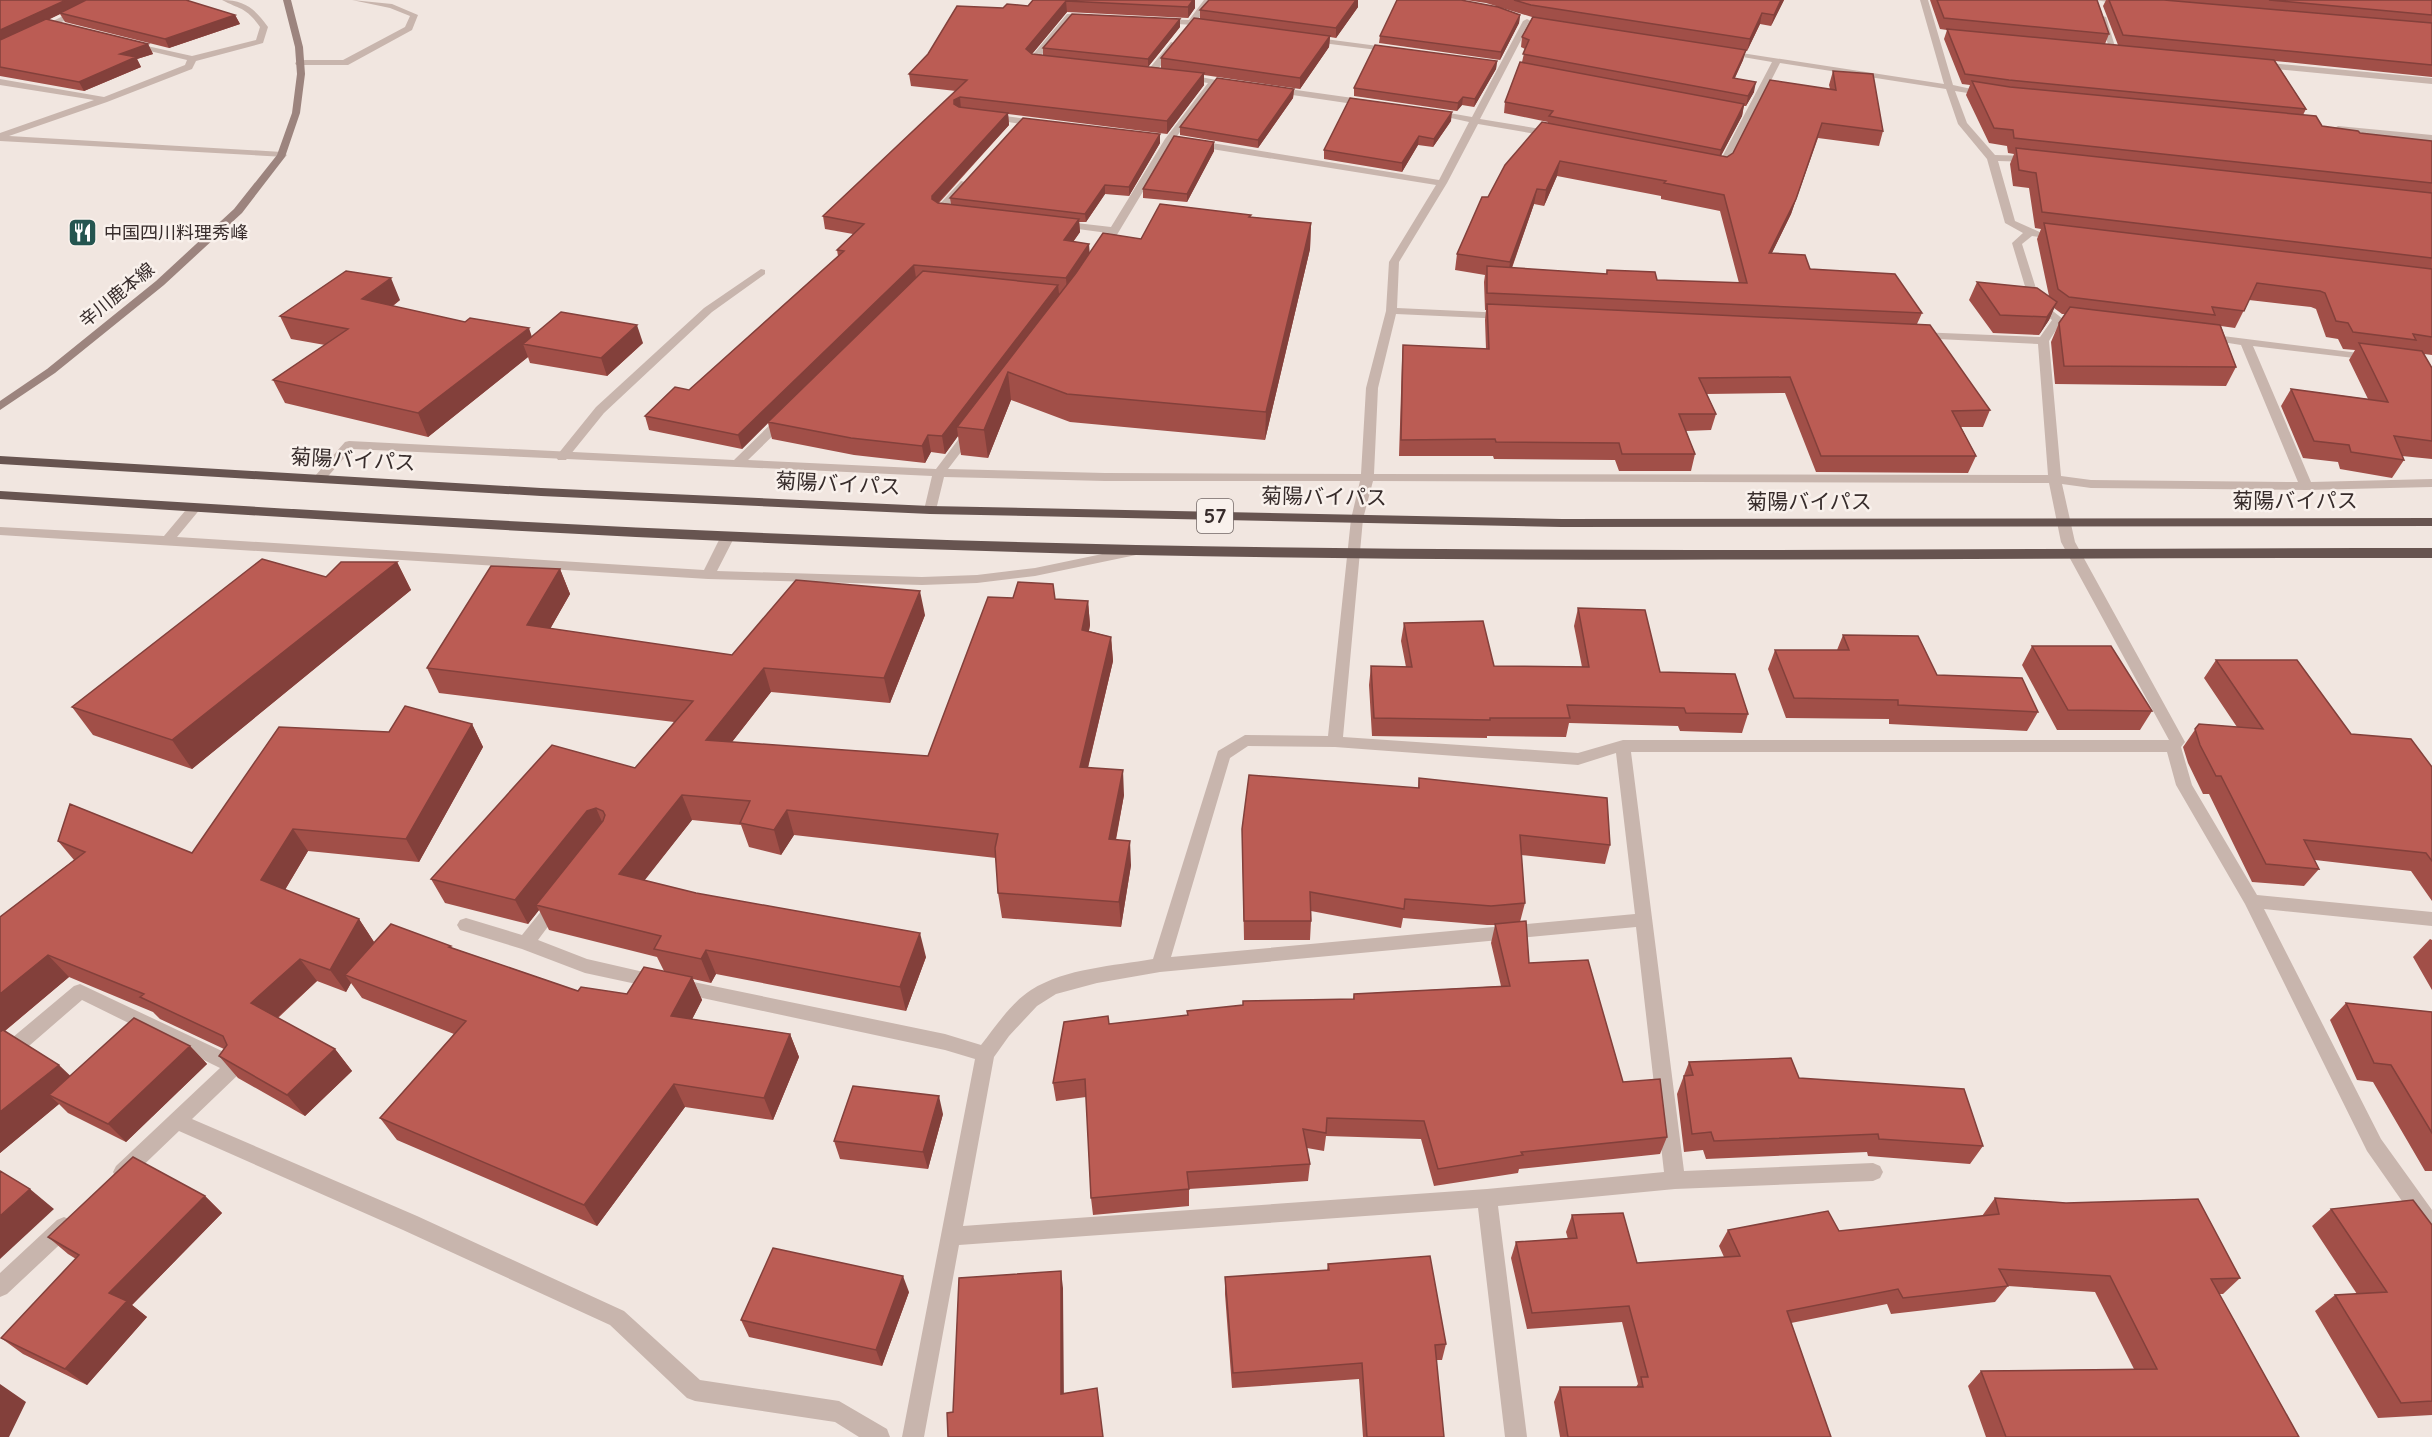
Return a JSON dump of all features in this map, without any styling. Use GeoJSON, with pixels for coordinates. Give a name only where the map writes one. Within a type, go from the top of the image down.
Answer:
{"type":"FeatureCollection","features":[{"type":"Feature","properties":{"kind":"highway","name":"菊陽バイパス"},"geometry":{"type":"LineString","coordinates":[[0,460],[541,492],[930,510],[1562,523],[2432,522]]}},
{"type":"Feature","properties":{"kind":"highway","name":"57"},"geometry":{"type":"LineString","coordinates":[[0,495],[195,508],[728,536],[1139,550],[1562,556],[2432,553]]}},
{"type":"Feature","properties":{"kind":"main road","name":"辛川鹿本線"},"geometry":{"type":"LineString","coordinates":[[0,406],[51,371],[160,283],[238,211],[282,155],[296,113],[301,74],[298,47],[287,0]]}},
{"type":"Feature","properties":{"kind":"street"},"geometry":{"type":"LineString","coordinates":[[30,33],[101,0]]}},
{"type":"Feature","properties":{"kind":"street"},"geometry":{"type":"LineString","coordinates":[[127,43],[192,59],[260,42],[264,27],[253,12],[246,5],[226,0]]}},
{"type":"Feature","properties":{"kind":"street"},"geometry":{"type":"LineString","coordinates":[[299,63],[345,63],[409,28],[414,15],[392,6],[356,0]]}},
{"type":"Feature","properties":{"kind":"street"},"geometry":{"type":"LineString","coordinates":[[1185,31],[1208,0]]}},
{"type":"Feature","properties":{"kind":"street"},"geometry":{"type":"LineString","coordinates":[[1924,0],[1949,87],[1963,124],[1992,158],[2010,223],[2030,233],[2054,236]]}},
{"type":"Feature","properties":{"kind":"street"},"geometry":{"type":"LineString","coordinates":[[2114,51],[2097,0],[2133,3]]}},
{"type":"Feature","properties":{"kind":"street"},"geometry":{"type":"LineString","coordinates":[[1057,62],[1033,60],[1070,16],[1101,16]]}},
{"type":"Feature","properties":{"kind":"street"},"geometry":{"type":"LineString","coordinates":[[1146,20],[1203,24]]}},
{"type":"Feature","properties":{"kind":"street"},"geometry":{"type":"LineString","coordinates":[[1335,742],[1357,519],[1367,479],[1372,388],[1391,311],[1394,262],[1442,183],[1503,64],[1522,20],[1538,23]]}},
{"type":"Feature","properties":{"kind":"street"},"geometry":{"type":"LineString","coordinates":[[51,24],[61,27]]}},
{"type":"Feature","properties":{"kind":"street"},"geometry":{"type":"LineString","coordinates":[[1935,33],[1947,34]]}},
{"type":"Feature","properties":{"kind":"street"},"geometry":{"type":"LineString","coordinates":[[1295,37],[1400,51]]}},
{"type":"Feature","properties":{"kind":"street"},"geometry":{"type":"LineString","coordinates":[[1151,72],[1178,39]]}},
{"type":"Feature","properties":{"kind":"street"},"geometry":{"type":"LineString","coordinates":[[2103,50],[2126,52]]}},
{"type":"Feature","properties":{"kind":"street"},"geometry":{"type":"LineString","coordinates":[[1720,51],[1994,94]]}},
{"type":"Feature","properties":{"kind":"street"},"geometry":{"type":"LineString","coordinates":[[0,137],[189,67],[192,59]]}},
{"type":"Feature","properties":{"kind":"street"},"geometry":{"type":"LineString","coordinates":[[1710,164],[1722,167],[1777,60]]}},
{"type":"Feature","properties":{"kind":"street"},"geometry":{"type":"LineString","coordinates":[[1492,63],[1515,67]]}},
{"type":"Feature","properties":{"kind":"street"},"geometry":{"type":"LineString","coordinates":[[2250,64],[2432,81]]}},
{"type":"Feature","properties":{"kind":"street"},"geometry":{"type":"LineString","coordinates":[[1139,70],[1161,73]]}},
{"type":"Feature","properties":{"kind":"street"},"geometry":{"type":"LineString","coordinates":[[1172,75],[1249,86]]}},
{"type":"Feature","properties":{"kind":"street"},"geometry":{"type":"LineString","coordinates":[[1096,260],[1116,231],[1164,138],[1214,81]]}},
{"type":"Feature","properties":{"kind":"street"},"geometry":{"type":"LineString","coordinates":[[0,82],[104,100]]}},
{"type":"Feature","properties":{"kind":"street"},"geometry":{"type":"LineString","coordinates":[[1261,88],[1380,105]]}},
{"type":"Feature","properties":{"kind":"street"},"geometry":{"type":"LineString","coordinates":[[1738,109],[1750,112]]}},
{"type":"Feature","properties":{"kind":"street"},"geometry":{"type":"LineString","coordinates":[[1427,112],[1569,137]]}},
{"type":"Feature","properties":{"kind":"street"},"geometry":{"type":"LineString","coordinates":[[985,117],[1055,125]]}},
{"type":"Feature","properties":{"kind":"street"},"geometry":{"type":"LineString","coordinates":[[1012,130],[1021,121]]}},
{"type":"Feature","properties":{"kind":"street"},"geometry":{"type":"LineString","coordinates":[[2325,127],[2432,138]]}},
{"type":"Feature","properties":{"kind":"street"},"geometry":{"type":"LineString","coordinates":[[0,137],[282,155]]}},
{"type":"Feature","properties":{"kind":"street"},"geometry":{"type":"LineString","coordinates":[[1164,138],[1442,183]]}},
{"type":"Feature","properties":{"kind":"street"},"geometry":{"type":"LineString","coordinates":[[1992,158],[2039,160]]}},
{"type":"Feature","properties":{"kind":"street"},"geometry":{"type":"LineString","coordinates":[[963,213],[940,210],[972,174]]}},
{"type":"Feature","properties":{"kind":"street"},"geometry":{"type":"LineString","coordinates":[[1045,222],[1116,231]]}},
{"type":"Feature","properties":{"kind":"street"},"geometry":{"type":"LineString","coordinates":[[1900,334],[2043,341],[2064,320],[2035,303],[2017,243],[2030,233]]}},
{"type":"Feature","properties":{"kind":"street"},"geometry":{"type":"LineString","coordinates":[[562,457],[609,402],[708,310],[761,272]]}},
{"type":"Feature","properties":{"kind":"street"},"geometry":{"type":"LineString","coordinates":[[1391,311],[1521,317]]}},
{"type":"Feature","properties":{"kind":"street"},"geometry":{"type":"LineString","coordinates":[[2199,336],[2385,359]]}},
{"type":"Feature","properties":{"kind":"street"},"geometry":{"type":"LineString","coordinates":[[1160,965],[1223,755],[1245,740],[1335,742],[1578,759],[1623,746],[2173,746],[2177,742],[2068,542],[2055,479],[2043,341]]}},
{"type":"Feature","properties":{"kind":"street"},"geometry":{"type":"LineString","coordinates":[[2246,342],[2306,486]]}},
{"type":"Feature","properties":{"kind":"street"},"geometry":{"type":"LineString","coordinates":[[737,464],[796,406]]}},
{"type":"Feature","properties":{"kind":"street"},"geometry":{"type":"LineString","coordinates":[[930,510],[939,473],[981,418]]}},
{"type":"Feature","properties":{"kind":"street"},"geometry":{"type":"LineString","coordinates":[[319,479],[349,445],[562,457],[939,473],[1105,477],[2055,479],[2091,484],[2306,486],[2432,483]]}},
{"type":"Feature","properties":{"kind":"street"},"geometry":{"type":"LineString","coordinates":[[167,540],[195,508]]}},
{"type":"Feature","properties":{"kind":"street"},"geometry":{"type":"LineString","coordinates":[[0,531],[708,575],[922,580],[977,579],[1035,572],[1139,550]]}},
{"type":"Feature","properties":{"kind":"street"},"geometry":{"type":"LineString","coordinates":[[708,575],[728,536]]}},
{"type":"Feature","properties":{"kind":"street"},"geometry":{"type":"LineString","coordinates":[[1623,746],[1675,1180]]}},
{"type":"Feature","properties":{"kind":"street"},"geometry":{"type":"LineString","coordinates":[[2173,746],[2184,785],[2252,901],[2374,1146],[2432,1227]]}},
{"type":"Feature","properties":{"kind":"street"},"geometry":{"type":"LineString","coordinates":[[526,942],[570,887]]}},
{"type":"Feature","properties":{"kind":"street"},"geometry":{"type":"LineString","coordinates":[[2252,901],[2432,919]]}},
{"type":"Feature","properties":{"kind":"street"},"geometry":{"type":"LineString","coordinates":[[913,1437],[985,1054],[1003,1029],[1039,995],[1079,980],[1160,965],[1643,920]]}},
{"type":"Feature","properties":{"kind":"street"},"geometry":{"type":"LineString","coordinates":[[466,925],[526,942],[585,966],[945,1042],[985,1054]]}},
{"type":"Feature","properties":{"kind":"street"},"geometry":{"type":"LineString","coordinates":[[0,1059],[80,991],[234,1066],[109,1185]]}},
{"type":"Feature","properties":{"kind":"street"},"geometry":{"type":"LineString","coordinates":[[176,1121],[410,1223],[617,1318],[695,1390],[839,1412],[879,1437]]}},
{"type":"Feature","properties":{"kind":"street"},"geometry":{"type":"LineString","coordinates":[[951,1236],[1487,1198],[1675,1180],[1874,1172]]}},
{"type":"Feature","properties":{"kind":"street"},"geometry":{"type":"LineString","coordinates":[[1487,1198],[1516,1437]]}},
{"type":"Feature","properties":{"kind":"street"},"geometry":{"type":"LineString","coordinates":[[0,1287],[76,1216]]}},
{"type":"Feature","properties":{"kind":"building"},"geometry":{"type":"Polygon","coordinates":[[[0,0],[66,0],[0,30],[0,0]]]}},
{"type":"Feature","properties":{"kind":"building"},"geometry":{"type":"Polygon","coordinates":[[[86,0],[186,0],[235,15],[165,39],[60,13],[86,0]]]}},
{"type":"Feature","properties":{"kind":"building"},"geometry":{"type":"Polygon","coordinates":[[[1033,0],[1193,0],[1188,7],[1066,1],[1026,49],[1032,54],[1204,73],[1167,121],[960,97],[954,100],[954,104],[959,107],[1008,113],[932,196],[932,199],[938,203],[1079,219],[1064,240],[1089,244],[1066,278],[914,265],[738,435],[645,416],[675,387],[689,390],[844,251],[837,250],[864,224],[823,216],[967,80],[909,74],[928,54],[957,6],[1003,8],[1007,4],[1028,6],[1033,0]]]}},
{"type":"Feature","properties":{"kind":"building"},"geometry":{"type":"Polygon","coordinates":[[[1209,0],[1356,0],[1336,28],[1200,10],[1209,0]]]}},
{"type":"Feature","properties":{"kind":"building"},"geometry":{"type":"Polygon","coordinates":[[[1397,0],[1461,0],[1498,7],[1520,15],[1501,52],[1380,36],[1397,0]]]}},
{"type":"Feature","properties":{"kind":"building"},"geometry":{"type":"Polygon","coordinates":[[[1514,0],[1781,0],[1774,15],[1762,13],[1750,39],[1531,5],[1514,0]]]}},
{"type":"Feature","properties":{"kind":"building"},"geometry":{"type":"Polygon","coordinates":[[[1937,0],[2097,0],[2109,34],[1944,18],[1937,0]]]}},
{"type":"Feature","properties":{"kind":"building"},"geometry":{"type":"Polygon","coordinates":[[[2109,0],[2164,0],[2432,23],[2432,65],[2123,35],[2109,0]]]}},
{"type":"Feature","properties":{"kind":"building"},"geometry":{"type":"Polygon","coordinates":[[[2269,0],[2432,0],[2432,15],[2269,0]]]}},
{"type":"Feature","properties":{"kind":"building"},"geometry":{"type":"Polygon","coordinates":[[[1072,14],[1180,19],[1148,59],[1043,48],[1072,14]]]}},
{"type":"Feature","properties":{"kind":"building"},"geometry":{"type":"Polygon","coordinates":[[[1533,17],[1746,50],[1733,78],[1756,82],[1748,96],[1523,54],[1529,40],[1522,37],[1533,17]]]}},
{"type":"Feature","properties":{"kind":"building"},"geometry":{"type":"Polygon","coordinates":[[[1194,18],[1330,36],[1300,78],[1161,58],[1194,18]]]}},
{"type":"Feature","properties":{"kind":"building"},"geometry":{"type":"Polygon","coordinates":[[[46,19],[148,44],[120,54],[136,57],[79,82],[0,67],[0,40],[46,19]]]}},
{"type":"Feature","properties":{"kind":"building"},"geometry":{"type":"Polygon","coordinates":[[[1947,29],[2274,60],[2306,109],[1965,74],[1947,29]]]}},
{"type":"Feature","properties":{"kind":"building"},"geometry":{"type":"Polygon","coordinates":[[[1375,45],[1497,61],[1475,99],[1463,97],[1458,103],[1354,88],[1375,45]]]}},
{"type":"Feature","properties":{"kind":"building"},"geometry":{"type":"Polygon","coordinates":[[[1520,62],[1744,104],[1721,150],[1549,116],[1553,111],[1505,102],[1520,62]]]}},
{"type":"Feature","properties":{"kind":"building"},"geometry":{"type":"Polygon","coordinates":[[[1833,71],[1873,74],[1883,131],[1822,123],[1796,199],[1769,253],[1805,255],[1810,269],[1895,274],[1922,313],[1487,293],[1487,266],[1607,274],[1607,270],[1655,272],[1657,280],[1747,283],[1724,195],[1664,183],[1666,181],[1560,161],[1546,190],[1537,189],[1510,262],[1457,254],[1482,197],[1488,197],[1505,165],[1542,122],[1727,157],[1733,153],[1770,80],[1836,90],[1833,71]]]}},
{"type":"Feature","properties":{"kind":"building"},"geometry":{"type":"Polygon","coordinates":[[[1217,78],[1294,89],[1258,140],[1180,127],[1217,78]]]}},
{"type":"Feature","properties":{"kind":"building"},"geometry":{"type":"Polygon","coordinates":[[[1972,81],[2010,87],[2316,116],[2322,126],[2360,133],[2432,141],[2432,183],[2014,138],[2013,130],[1994,128],[1972,81]]]}},
{"type":"Feature","properties":{"kind":"building"},"geometry":{"type":"Polygon","coordinates":[[[1350,98],[1452,112],[1434,139],[1419,136],[1402,163],[1324,150],[1350,98]]]}},
{"type":"Feature","properties":{"kind":"building"},"geometry":{"type":"Polygon","coordinates":[[[1023,118],[1160,134],[1129,187],[1105,185],[1085,214],[950,198],[1023,118]]]}},
{"type":"Feature","properties":{"kind":"building"},"geometry":{"type":"Polygon","coordinates":[[[1174,136],[1214,142],[1187,194],[1143,189],[1174,136]]]}},
{"type":"Feature","properties":{"kind":"building"},"geometry":{"type":"Polygon","coordinates":[[[2016,148],[2432,193],[2432,258],[2042,212],[2036,173],[2019,170],[2016,148]]]}},
{"type":"Feature","properties":{"kind":"building"},"geometry":{"type":"Polygon","coordinates":[[[1160,204],[1311,223],[1266,412],[1067,394],[1008,372],[984,430],[957,427],[1076,273],[1103,233],[1141,239],[1160,204]]]}},
{"type":"Feature","properties":{"kind":"building"},"geometry":{"type":"Polygon","coordinates":[[[2044,223],[2432,269],[2432,337],[2413,334],[2416,340],[2353,332],[2348,323],[2336,321],[2325,293],[2257,283],[2244,311],[2212,307],[2215,315],[2069,297],[2058,289],[2044,223]]]}},
{"type":"Feature","properties":{"kind":"building"},"geometry":{"type":"Polygon","coordinates":[[[346,271],[391,278],[362,299],[465,322],[470,318],[529,328],[418,413],[273,380],[348,329],[280,316],[346,271]]]}},
{"type":"Feature","properties":{"kind":"building"},"geometry":{"type":"Polygon","coordinates":[[[923,271],[1058,285],[942,436],[928,435],[922,446],[851,438],[768,422],[923,271]]]}},
{"type":"Feature","properties":{"kind":"building"},"geometry":{"type":"Polygon","coordinates":[[[1977,282],[2037,288],[2057,302],[2047,317],[2000,315],[1977,282]]]}},
{"type":"Feature","properties":{"kind":"building"},"geometry":{"type":"Polygon","coordinates":[[[1487,304],[1930,325],[1990,410],[1952,411],[1976,456],[1821,456],[1790,377],[1699,378],[1716,414],[1679,414],[1695,454],[1622,454],[1619,443],[1496,442],[1495,439],[1401,440],[1403,345],[1489,349],[1487,304]]]}},
{"type":"Feature","properties":{"kind":"building"},"geometry":{"type":"Polygon","coordinates":[[[2070,307],[2220,325],[2236,367],[2064,366],[2059,323],[2070,307]]]}},
{"type":"Feature","properties":{"kind":"building"},"geometry":{"type":"Polygon","coordinates":[[[561,312],[637,325],[601,358],[523,344],[561,312]]]}},
{"type":"Feature","properties":{"kind":"building"},"geometry":{"type":"Polygon","coordinates":[[[2359,343],[2422,351],[2432,368],[2432,441],[2394,436],[2404,460],[2351,452],[2349,445],[2314,441],[2291,389],[2388,402],[2359,343]]]}},
{"type":"Feature","properties":{"kind":"building"},"geometry":{"type":"Polygon","coordinates":[[[262,559],[326,577],[341,562],[397,562],[172,740],[72,707],[262,559]]]}},
{"type":"Feature","properties":{"kind":"building"},"geometry":{"type":"Polygon","coordinates":[[[491,566],[560,569],[527,625],[732,655],[796,580],[920,591],[884,678],[764,668],[706,740],[928,756],[988,597],[1013,598],[1018,582],[1053,584],[1055,599],[1088,601],[1082,630],[1111,637],[1080,767],[1123,770],[1109,839],[1130,841],[1119,902],[998,893],[995,848],[998,834],[787,810],[774,830],[740,823],[750,801],[682,795],[619,874],[696,893],[920,933],[900,987],[706,950],[701,959],[654,949],[661,936],[536,905],[603,821],[605,815],[603,811],[596,808],[587,811],[515,900],[431,879],[552,745],[635,768],[693,701],[427,668],[491,566]]]}},
{"type":"Feature","properties":{"kind":"building"},"geometry":{"type":"Polygon","coordinates":[[[1578,608],[1645,610],[1660,672],[1735,674],[1748,714],[1686,713],[1684,708],[1567,705],[1570,718],[1490,718],[1490,720],[1374,718],[1371,666],[1412,667],[1404,623],[1483,621],[1494,666],[1589,667],[1578,608]]]}},
{"type":"Feature","properties":{"kind":"building"},"geometry":{"type":"Polygon","coordinates":[[[1843,635],[1918,636],[1937,675],[2022,678],[2038,712],[1898,705],[1898,700],[1794,698],[1775,650],[1849,650],[1843,635]]]}},
{"type":"Feature","properties":{"kind":"building"},"geometry":{"type":"Polygon","coordinates":[[[2032,646],[2111,646],[2152,711],[2068,710],[2032,646]]]}},
{"type":"Feature","properties":{"kind":"building"},"geometry":{"type":"Polygon","coordinates":[[[2216,660],[2297,660],[2351,734],[2411,739],[2432,767],[2432,861],[2426,853],[2304,840],[2319,869],[2266,864],[2221,776],[2216,776],[2200,745],[2195,729],[2199,724],[2263,729],[2216,660]]]}},
{"type":"Feature","properties":{"kind":"building"},"geometry":{"type":"Polygon","coordinates":[[[405,706],[472,724],[406,839],[293,829],[261,880],[359,919],[330,970],[300,959],[251,1003],[335,1049],[287,1095],[219,1056],[227,1045],[223,1036],[140,997],[144,994],[48,955],[0,994],[0,917],[85,852],[58,841],[70,804],[192,853],[279,727],[389,732],[405,706]]]}},
{"type":"Feature","properties":{"kind":"building"},"geometry":{"type":"Polygon","coordinates":[[[1249,775],[1419,788],[1419,778],[1607,798],[1610,845],[1520,835],[1525,903],[1491,906],[1405,899],[1404,909],[1310,892],[1311,921],[1244,921],[1242,829],[1249,775]]]}},
{"type":"Feature","properties":{"kind":"building"},"geometry":{"type":"Polygon","coordinates":[[[1526,921],[1529,963],[1588,960],[1623,1082],[1660,1079],[1667,1137],[1521,1152],[1523,1155],[1438,1169],[1424,1121],[1327,1118],[1326,1133],[1303,1129],[1310,1164],[1187,1172],[1189,1189],[1091,1198],[1085,1079],[1053,1083],[1064,1022],[1108,1016],[1109,1024],[1188,1015],[1187,1011],[1243,1005],[1243,1001],[1354,999],[1354,994],[1510,986],[1495,924],[1526,921]]]}},
{"type":"Feature","properties":{"kind":"building"},"geometry":{"type":"Polygon","coordinates":[[[391,924],[451,946],[449,947],[578,991],[581,987],[627,994],[644,967],[692,977],[671,1016],[790,1034],[764,1098],[674,1084],[584,1205],[380,1118],[466,1021],[345,975],[391,924]]]}},
{"type":"Feature","properties":{"kind":"building"},"geometry":{"type":"Polygon","coordinates":[[[2346,1003],[2432,1012],[2432,1133],[2391,1065],[2374,1063],[2346,1003]]]}},
{"type":"Feature","properties":{"kind":"building"},"geometry":{"type":"Polygon","coordinates":[[[134,1018],[190,1046],[108,1124],[49,1095],[134,1018]]]}},
{"type":"Feature","properties":{"kind":"building"},"geometry":{"type":"Polygon","coordinates":[[[3,1030],[59,1065],[0,1112],[0,1032],[3,1030]]]}},
{"type":"Feature","properties":{"kind":"building"},"geometry":{"type":"Polygon","coordinates":[[[1791,1058],[1799,1078],[1964,1089],[1983,1146],[1879,1139],[1878,1134],[1714,1141],[1711,1132],[1692,1134],[1684,1076],[1693,1075],[1689,1062],[1791,1058]]]}},
{"type":"Feature","properties":{"kind":"building"},"geometry":{"type":"Polygon","coordinates":[[[853,1086],[939,1096],[923,1152],[834,1141],[853,1086]]]}},
{"type":"Feature","properties":{"kind":"building"},"geometry":{"type":"Polygon","coordinates":[[[133,1157],[205,1196],[109,1293],[127,1301],[65,1369],[1,1338],[79,1255],[48,1237],[133,1157]]]}},
{"type":"Feature","properties":{"kind":"building"},"geometry":{"type":"Polygon","coordinates":[[[0,1171],[30,1189],[0,1216],[0,1171]]]}},
{"type":"Feature","properties":{"kind":"building"},"geometry":{"type":"Polygon","coordinates":[[[1995,1198],[2066,1203],[2198,1199],[2240,1278],[2211,1279],[2299,1437],[2006,1437],[1981,1371],[2157,1369],[2110,1276],[1999,1269],[2008,1286],[1903,1298],[1898,1289],[1787,1311],[1831,1437],[1568,1437],[1560,1387],[1643,1387],[1641,1377],[1648,1377],[1629,1306],[1532,1313],[1516,1242],[1577,1238],[1572,1215],[1623,1213],[1637,1263],[1740,1256],[1728,1230],[1828,1211],[1839,1231],[1999,1214],[1995,1198]]]}},
{"type":"Feature","properties":{"kind":"building"},"geometry":{"type":"Polygon","coordinates":[[[2413,1200],[2432,1225],[2432,1401],[2401,1403],[2335,1295],[2387,1292],[2331,1209],[2413,1200]]]}},
{"type":"Feature","properties":{"kind":"building"},"geometry":{"type":"Polygon","coordinates":[[[773,1248],[903,1276],[876,1350],[741,1320],[773,1248]]]}},
{"type":"Feature","properties":{"kind":"building"},"geometry":{"type":"Polygon","coordinates":[[[1430,1256],[1446,1344],[1435,1345],[1444,1437],[1367,1437],[1362,1363],[1233,1373],[1225,1277],[1329,1270],[1328,1264],[1430,1256]]]}},
{"type":"Feature","properties":{"kind":"building"},"geometry":{"type":"Polygon","coordinates":[[[1061,1271],[1061,1394],[1097,1388],[1103,1437],[948,1437],[947,1413],[953,1412],[959,1278],[1061,1271]]]}},
{"type":"Feature","properties":{"kind":"place","name":"中国四川料理秀峰"},"geometry":{"type":"Point","coordinates":[83,233]}}]}
